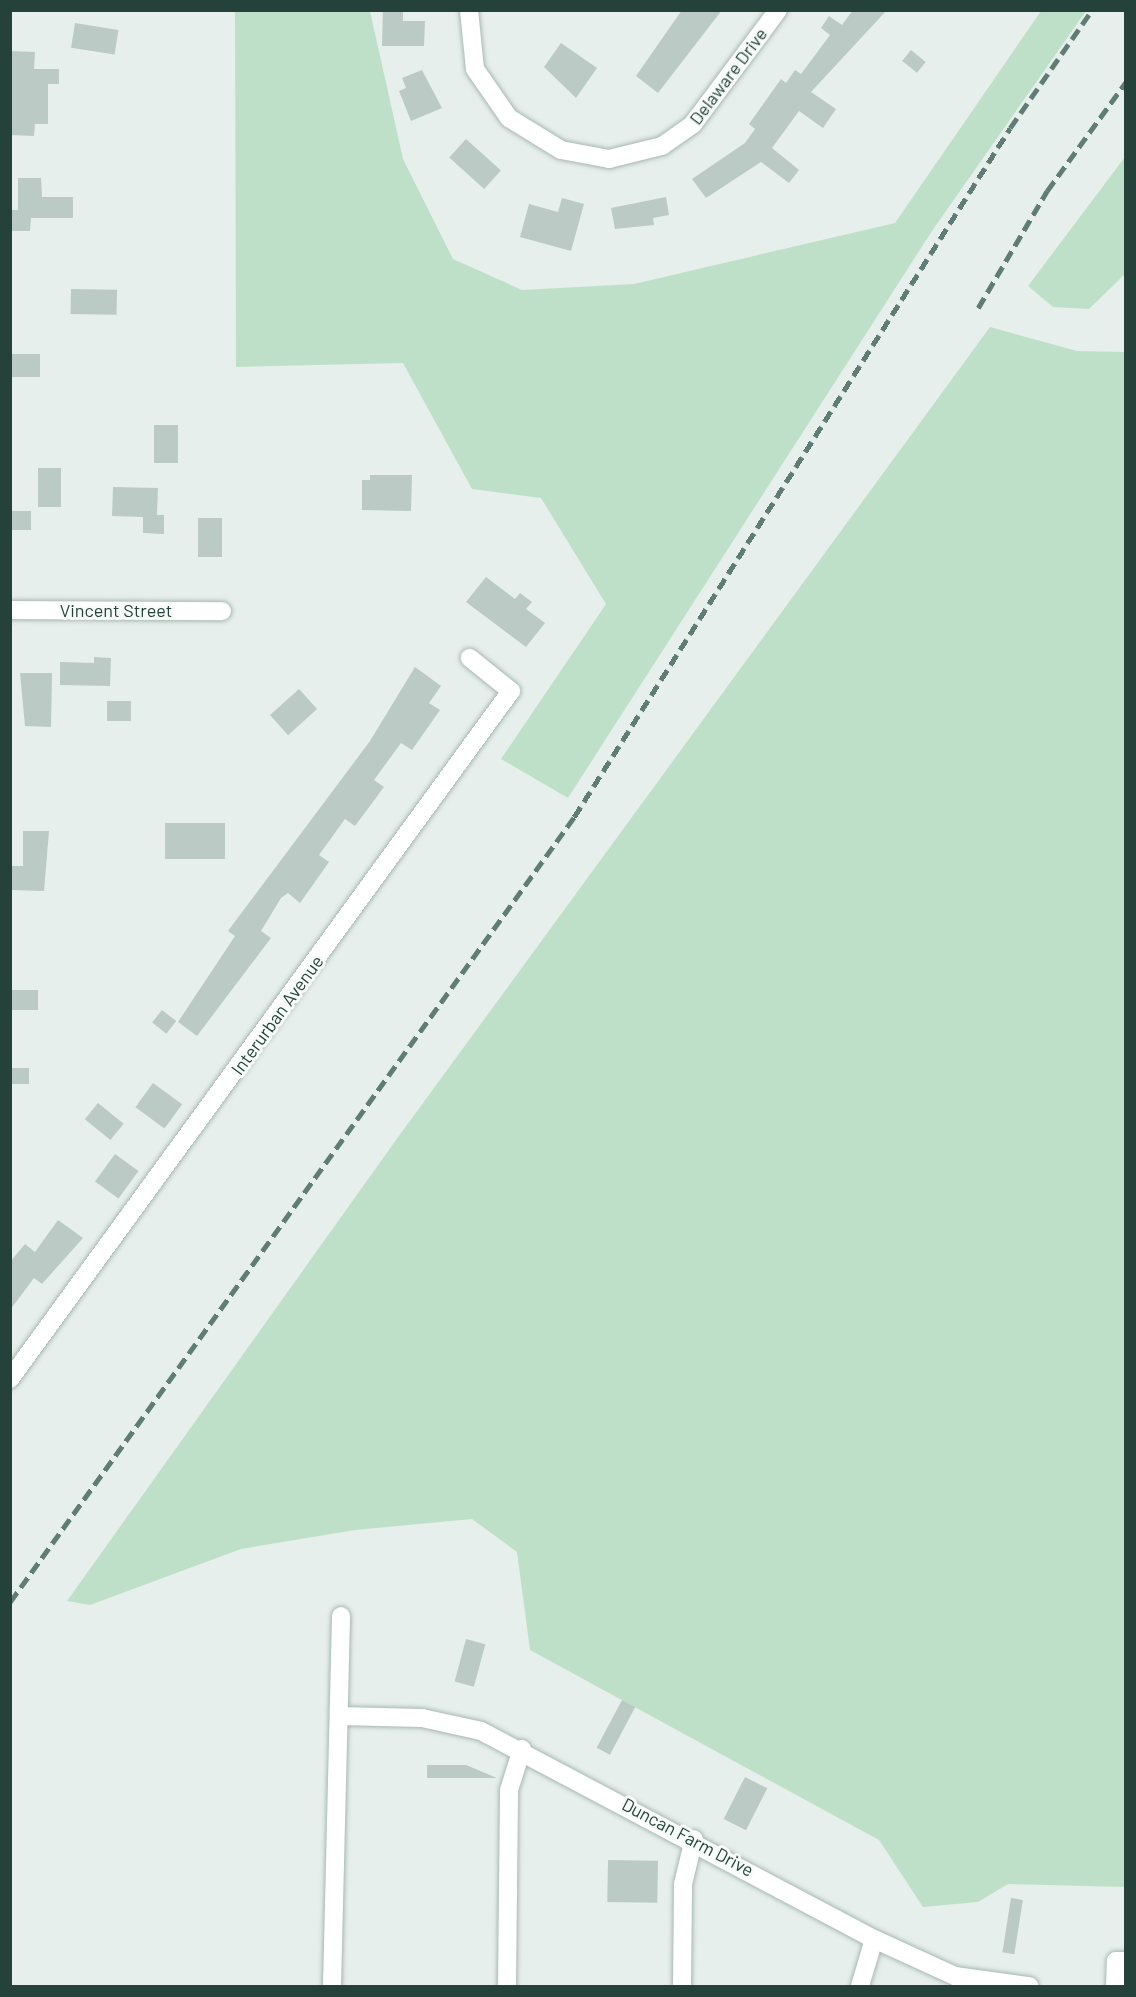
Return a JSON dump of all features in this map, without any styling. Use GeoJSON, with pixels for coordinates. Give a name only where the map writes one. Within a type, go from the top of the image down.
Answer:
{"type":"FeatureCollection","features":[{"type":"Feature","properties":{"kind":"street","name":"Delaware Drive"},"geometry":{"type":"LineString","coordinates":[[469,10],[472,54],[482,83],[509,118],[539,140],[585,157],[609,159],[662,146],[707,109],[778,10]]}},
{"type":"Feature","properties":{"kind":"street","name":"Vincent Street"},"geometry":{"type":"LineString","coordinates":[[10,610],[222,611]]}},
{"type":"Feature","properties":{"kind":"street","name":"Interurban Avenue"},"geometry":{"type":"LineString","coordinates":[[10,1379],[511,692],[470,658]]}},
{"type":"Feature","properties":{"kind":"street"},"geometry":{"type":"LineString","coordinates":[[332,1986],[341,1616]]}},
{"type":"Feature","properties":{"kind":"street","name":"Duncan Farm Drive"},"geometry":{"type":"LineString","coordinates":[[339,1716],[443,1720],[522,1749],[694,1839],[874,1939],[955,1976],[1029,1986]]}},
{"type":"Feature","properties":{"kind":"street"},"geometry":{"type":"LineString","coordinates":[[507,1986],[509,1790],[522,1749]]}},
{"type":"Feature","properties":{"kind":"street"},"geometry":{"type":"LineString","coordinates":[[682,1986],[683,1884],[694,1839]]}},
{"type":"Feature","properties":{"kind":"street"},"geometry":{"type":"LineString","coordinates":[[860,1986],[874,1939]]}},
{"type":"Feature","properties":{"kind":"street"},"geometry":{"type":"LineString","coordinates":[[1115,1986],[1116,1961],[1125,1961]]}},
{"type":"Feature","properties":{"kind":"green space"},"geometry":{"type":"Polygon","coordinates":[[[235,11],[370,11],[403,159],[453,259],[522,290],[634,284],[895,223],[1041,11],[1086,11],[932,231],[568,798],[501,759],[606,604],[541,498],[472,489],[403,363],[236,367],[235,11]]]}},
{"type":"Feature","properties":{"kind":"green space"},"geometry":{"type":"Polygon","coordinates":[[[1125,157],[1125,274],[1089,309],[1053,307],[1028,286],[1125,157]]]}},
{"type":"Feature","properties":{"kind":"green space"},"geometry":{"type":"Polygon","coordinates":[[[990,327],[1077,351],[1125,352],[1125,1887],[1008,1884],[978,1902],[923,1907],[879,1840],[530,1650],[517,1552],[472,1519],[355,1530],[241,1549],[90,1605],[67,1601],[396,1140],[990,327]]]}},
{"type":"Feature","properties":{"kind":"building"},"geometry":{"type":"Polygon","coordinates":[[[383,10],[403,10],[403,21],[425,21],[424,46],[382,46],[383,10]]]}},
{"type":"Feature","properties":{"kind":"building"},"geometry":{"type":"Polygon","coordinates":[[[682,10],[722,10],[658,93],[636,76],[682,10]]]}},
{"type":"Feature","properties":{"kind":"building"},"geometry":{"type":"Polygon","coordinates":[[[853,10],[887,10],[811,92],[836,109],[823,128],[799,111],[772,148],[799,170],[789,183],[761,162],[706,198],[692,179],[745,143],[755,129],[749,124],[781,79],[786,83],[795,70],[801,74],[830,35],[821,28],[829,16],[842,25],[853,10]]]}},
{"type":"Feature","properties":{"kind":"building"},"geometry":{"type":"Polygon","coordinates":[[[75,23],[118,30],[115,55],[71,48],[75,23]]]}},
{"type":"Feature","properties":{"kind":"building"},"geometry":{"type":"Polygon","coordinates":[[[561,43],[597,68],[576,98],[544,67],[561,43]]]}},
{"type":"Feature","properties":{"kind":"building"},"geometry":{"type":"Polygon","coordinates":[[[911,50],[926,62],[917,73],[902,61],[911,50]]]}},
{"type":"Feature","properties":{"kind":"building"},"geometry":{"type":"Polygon","coordinates":[[[10,51],[35,52],[34,69],[59,69],[59,84],[48,84],[48,124],[35,124],[34,136],[10,135],[10,51]]]}},
{"type":"Feature","properties":{"kind":"building"},"geometry":{"type":"Polygon","coordinates":[[[422,70],[442,108],[411,121],[399,91],[406,88],[402,78],[422,70]]]}},
{"type":"Feature","properties":{"kind":"building"},"geometry":{"type":"Polygon","coordinates":[[[466,139],[501,170],[484,189],[449,158],[466,139]]]}},
{"type":"Feature","properties":{"kind":"building"},"geometry":{"type":"Polygon","coordinates":[[[18,178],[41,178],[42,197],[73,197],[73,218],[31,218],[30,231],[10,231],[10,210],[18,210],[18,178]]]}},
{"type":"Feature","properties":{"kind":"building"},"geometry":{"type":"Polygon","coordinates":[[[666,197],[669,215],[653,218],[654,225],[615,229],[611,208],[666,197]]]}},
{"type":"Feature","properties":{"kind":"building"},"geometry":{"type":"Polygon","coordinates":[[[562,198],[584,204],[571,251],[520,237],[529,204],[558,212],[562,198]]]}},
{"type":"Feature","properties":{"kind":"building"},"geometry":{"type":"Polygon","coordinates":[[[71,289],[117,290],[117,315],[71,314],[71,289]]]}},
{"type":"Feature","properties":{"kind":"building"},"geometry":{"type":"Polygon","coordinates":[[[10,354],[40,354],[40,377],[10,377],[10,354]]]}},
{"type":"Feature","properties":{"kind":"building"},"geometry":{"type":"Polygon","coordinates":[[[154,425],[178,425],[178,463],[154,463],[154,425]]]}},
{"type":"Feature","properties":{"kind":"building"},"geometry":{"type":"Polygon","coordinates":[[[38,468],[61,468],[61,507],[38,507],[38,468]]]}},
{"type":"Feature","properties":{"kind":"building"},"geometry":{"type":"Polygon","coordinates":[[[370,475],[412,475],[411,511],[362,510],[362,480],[370,480],[370,475]]]}},
{"type":"Feature","properties":{"kind":"building"},"geometry":{"type":"Polygon","coordinates":[[[113,487],[158,488],[157,515],[164,515],[164,534],[143,533],[143,517],[112,516],[113,487]]]}},
{"type":"Feature","properties":{"kind":"building"},"geometry":{"type":"Polygon","coordinates":[[[10,511],[31,511],[31,530],[10,530],[10,511]]]}},
{"type":"Feature","properties":{"kind":"building"},"geometry":{"type":"Polygon","coordinates":[[[198,518],[222,518],[222,557],[198,557],[198,518]]]}},
{"type":"Feature","properties":{"kind":"building"},"geometry":{"type":"Polygon","coordinates":[[[486,577],[515,599],[520,593],[532,602],[526,609],[545,623],[526,647],[466,602],[486,577]]]}},
{"type":"Feature","properties":{"kind":"building"},"geometry":{"type":"Polygon","coordinates":[[[94,657],[111,658],[110,686],[60,685],[60,662],[94,663],[94,657]]]}},
{"type":"Feature","properties":{"kind":"building"},"geometry":{"type":"Polygon","coordinates":[[[415,667],[441,686],[429,703],[440,710],[412,750],[401,743],[374,780],[384,787],[355,826],[345,819],[319,855],[329,862],[300,903],[288,893],[281,898],[261,931],[271,938],[197,1036],[178,1022],[235,936],[228,931],[370,741],[415,667]]]}},
{"type":"Feature","properties":{"kind":"building"},"geometry":{"type":"Polygon","coordinates":[[[20,673],[52,673],[51,727],[25,726],[20,673]]]}},
{"type":"Feature","properties":{"kind":"building"},"geometry":{"type":"Polygon","coordinates":[[[299,689],[317,709],[288,735],[270,715],[299,689]]]}},
{"type":"Feature","properties":{"kind":"building"},"geometry":{"type":"Polygon","coordinates":[[[107,701],[131,701],[131,721],[107,721],[107,701]]]}},
{"type":"Feature","properties":{"kind":"building"},"geometry":{"type":"Polygon","coordinates":[[[165,823],[225,823],[225,859],[165,859],[165,823]]]}},
{"type":"Feature","properties":{"kind":"building"},"geometry":{"type":"Polygon","coordinates":[[[23,831],[49,831],[44,891],[10,890],[10,866],[23,866],[23,831]]]}},
{"type":"Feature","properties":{"kind":"building"},"geometry":{"type":"Polygon","coordinates":[[[10,990],[38,990],[38,1010],[10,1010],[10,990]]]}},
{"type":"Feature","properties":{"kind":"building"},"geometry":{"type":"Polygon","coordinates":[[[162,1010],[176,1021],[166,1034],[152,1023],[162,1010]]]}},
{"type":"Feature","properties":{"kind":"building"},"geometry":{"type":"Polygon","coordinates":[[[10,1068],[29,1068],[29,1084],[10,1084],[10,1068]]]}},
{"type":"Feature","properties":{"kind":"building"},"geometry":{"type":"Polygon","coordinates":[[[153,1083],[182,1104],[164,1128],[135,1107],[153,1083]]]}},
{"type":"Feature","properties":{"kind":"building"},"geometry":{"type":"Polygon","coordinates":[[[98,1103],[124,1124],[110,1140],[85,1119],[98,1103]]]}},
{"type":"Feature","properties":{"kind":"building"},"geometry":{"type":"Polygon","coordinates":[[[115,1154],[138,1171],[118,1199],[95,1182],[115,1154]]]}},
{"type":"Feature","properties":{"kind":"building"},"geometry":{"type":"Polygon","coordinates":[[[58,1220],[83,1238],[42,1284],[34,1278],[10,1310],[10,1262],[25,1244],[35,1252],[58,1220]]]}},
{"type":"Feature","properties":{"kind":"building"},"geometry":{"type":"Polygon","coordinates":[[[466,1639],[485,1644],[474,1687],[455,1682],[466,1639]]]}},
{"type":"Feature","properties":{"kind":"building"},"geometry":{"type":"Polygon","coordinates":[[[622,1700],[635,1707],[610,1755],[597,1748],[622,1700]]]}},
{"type":"Feature","properties":{"kind":"building"},"geometry":{"type":"Polygon","coordinates":[[[427,1765],[466,1765],[497,1778],[427,1778],[427,1765]]]}},
{"type":"Feature","properties":{"kind":"building"},"geometry":{"type":"Polygon","coordinates":[[[745,1777],[767,1788],[746,1830],[724,1819],[745,1777]]]}},
{"type":"Feature","properties":{"kind":"building"},"geometry":{"type":"Polygon","coordinates":[[[608,1860],[658,1861],[657,1903],[607,1902],[608,1860]]]}},
{"type":"Feature","properties":{"kind":"building"},"geometry":{"type":"Polygon","coordinates":[[[1011,1898],[1023,1900],[1014,1954],[1002,1952],[1011,1898]]]}},
{"type":"Feature","properties":{"kind":"railway"},"geometry":{"type":"LineString","coordinates":[[10,1602],[574,817],[1010,128],[1092,10]]}},
{"type":"Feature","properties":{"kind":"railway"},"geometry":{"type":"LineString","coordinates":[[978,308],[1047,191],[1126,82]]}}]}
